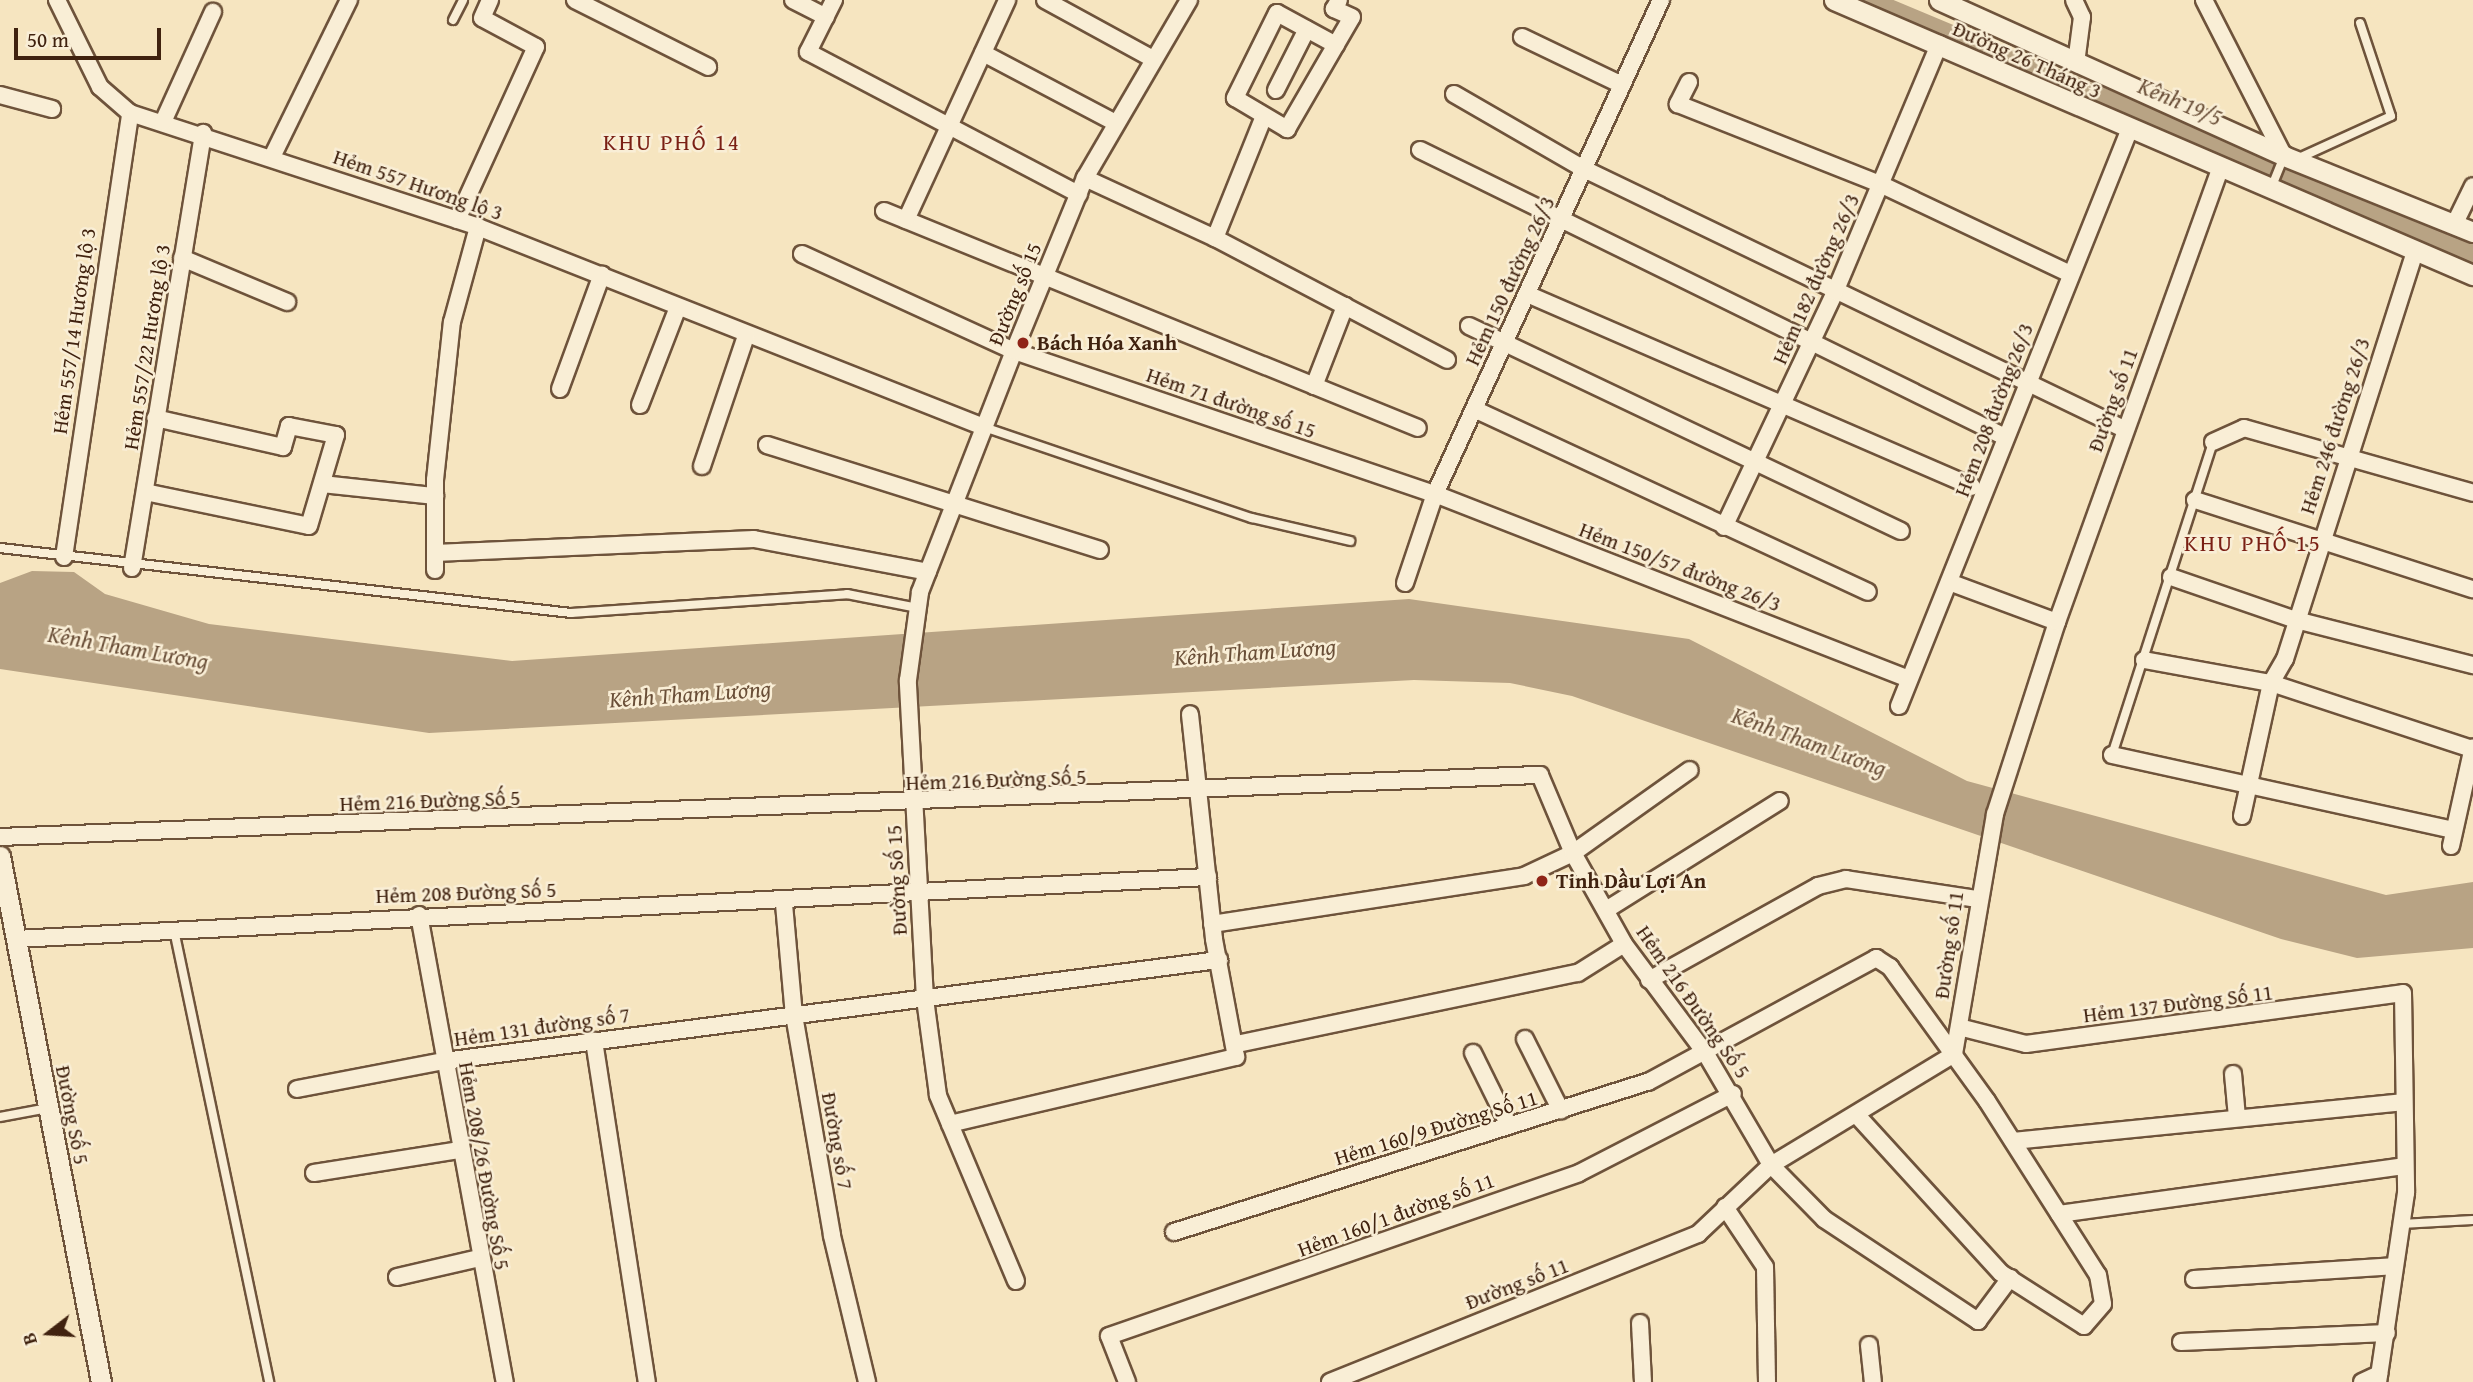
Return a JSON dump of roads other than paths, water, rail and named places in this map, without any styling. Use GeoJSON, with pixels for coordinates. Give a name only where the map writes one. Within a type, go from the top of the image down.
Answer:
{"type":"FeatureCollection","features":[{"type":"Feature","properties":{"kind":"street","name":"Hẻm 557 Hương lộ 3"},"geometry":{"type":"LineString","coordinates":[[57,0],[100,87],[130,113],[203,133],[478,227],[602,274],[746,336],[984,427]]}},
{"type":"Feature","properties":{"kind":"street"},"geometry":{"type":"LineString","coordinates":[[272,156],[349,0]]}},
{"type":"Feature","properties":{"kind":"street"},"geometry":{"type":"LineString","coordinates":[[457,220],[536,47],[482,18],[488,4],[470,0]]}},
{"type":"Feature","properties":{"kind":"street"},"geometry":{"type":"LineString","coordinates":[[575,0],[708,67]]}},
{"type":"Feature","properties":{"kind":"street"},"geometry":{"type":"LineString","coordinates":[[793,0],[825,17]]}},
{"type":"Feature","properties":{"kind":"street"},"geometry":{"type":"LineString","coordinates":[[834,0],[808,52],[1082,186],[1215,237],[1447,360]]}},
{"type":"Feature","properties":{"kind":"street"},"geometry":{"type":"LineString","coordinates":[[906,220],[1007,0]]}},
{"type":"Feature","properties":{"kind":"street"},"geometry":{"type":"LineString","coordinates":[[1045,0],[1151,58]]}},
{"type":"Feature","properties":{"kind":"street","name":"Đường số 15"},"geometry":{"type":"LineString","coordinates":[[917,614],[928,572],[1082,186],[1114,122],[1189,0]]}},
{"type":"Feature","properties":{"kind":"street"},"geometry":{"type":"LineString","coordinates":[[1336,45],[1277,13],[1235,98],[1287,129],[1336,45],[1352,17],[1334,9],[1339,0]]}},
{"type":"Feature","properties":{"kind":"street","name":"Hẻm 150 đường 26/3"},"geometry":{"type":"LineString","coordinates":[[1405,583],[1434,494],[1661,0]]}},
{"type":"Feature","properties":{"kind":"street","name":"Đường 26 Tháng 3"},"geometry":{"type":"LineString","coordinates":[[1834,0],[1939,44],[2129,131],[2220,170],[2271,188],[2473,275]]}},
{"type":"Feature","properties":{"kind":"street","name":"Đường 26 Tháng 3"},"geometry":{"type":"LineString","coordinates":[[1939,0],[2288,158],[2473,232]]}},
{"type":"Feature","properties":{"kind":"street"},"geometry":{"type":"LineString","coordinates":[[2074,0],[2082,18],[2076,63]]}},
{"type":"Feature","properties":{"kind":"street"},"geometry":{"type":"LineString","coordinates":[[2204,0],[2288,158]]}},
{"type":"Feature","properties":{"kind":"street"},"geometry":{"type":"LineString","coordinates":[[163,122],[213,12]]}},
{"type":"Feature","properties":{"kind":"street"},"geometry":{"type":"LineString","coordinates":[[1276,90],[1307,29]]}},
{"type":"Feature","properties":{"kind":"street"},"geometry":{"type":"LineString","coordinates":[[1522,37],[1622,85]]}},
{"type":"Feature","properties":{"kind":"street","name":"Hẻm 182 đường 26/3"},"geometry":{"type":"LineString","coordinates":[[1724,527],[1785,404],[1807,345],[1835,292],[1939,44]]}},
{"type":"Feature","properties":{"kind":"street"},"geometry":{"type":"LineString","coordinates":[[983,53],[1114,122]]}},
{"type":"Feature","properties":{"kind":"street"},"geometry":{"type":"LineString","coordinates":[[1689,82],[1678,104],[1880,184],[2070,274]]}},
{"type":"Feature","properties":{"kind":"street"},"geometry":{"type":"LineString","coordinates":[[1454,94],[1584,169],[2124,429]]}},
{"type":"Feature","properties":{"kind":"street"},"geometry":{"type":"LineString","coordinates":[[0,95],[52,109]]}},
{"type":"Feature","properties":{"kind":"street","name":"Hẻm 557/14 Hương lộ 3"},"geometry":{"type":"LineString","coordinates":[[64,557],[130,113]]}},
{"type":"Feature","properties":{"kind":"street"},"geometry":{"type":"LineString","coordinates":[[1215,237],[1264,116]]}},
{"type":"Feature","properties":{"kind":"street","name":"Hẻm 208 đường 26/3"},"geometry":{"type":"LineString","coordinates":[[1899,706],[2026,382],[2129,131]]}},
{"type":"Feature","properties":{"kind":"street","name":"Hẻm 557/22 Hương lộ 3"},"geometry":{"type":"LineString","coordinates":[[132,568],[203,133]]}},
{"type":"Feature","properties":{"kind":"street"},"geometry":{"type":"LineString","coordinates":[[1420,150],[1562,219],[1807,345],[2006,437]]}},
{"type":"Feature","properties":{"kind":"street","name":"Đường số 11"},"geometry":{"type":"LineString","coordinates":[[1330,1382],[1698,1234],[1771,1165],[1954,1054],[1976,899],[2017,754],[2057,622],[2124,429],[2220,170]]}},
{"type":"Feature","properties":{"kind":"street"},"geometry":{"type":"LineString","coordinates":[[2454,225],[2473,186]]}},
{"type":"Feature","properties":{"kind":"street"},"geometry":{"type":"LineString","coordinates":[[884,211],[1418,428]]}},
{"type":"Feature","properties":{"kind":"street"},"geometry":{"type":"LineString","coordinates":[[478,227],[452,322],[435,496],[435,561],[754,539],[928,572]]}},
{"type":"Feature","properties":{"kind":"street","name":"Hẻm 246 đường 26/3"},"geometry":{"type":"LineString","coordinates":[[2242,816],[2245,781],[2271,683],[2296,621],[2346,454],[2415,251]]}},
{"type":"Feature","properties":{"kind":"street","name":"Hẻm 71 đường số 15"},"geometry":{"type":"LineString","coordinates":[[802,254],[1014,351],[1434,494]]}},
{"type":"Feature","properties":{"kind":"street"},"geometry":{"type":"LineString","coordinates":[[182,258],[287,302]]}},
{"type":"Feature","properties":{"kind":"street"},"geometry":{"type":"LineString","coordinates":[[560,389],[602,274]]}},
{"type":"Feature","properties":{"kind":"street"},"geometry":{"type":"LineString","coordinates":[[1527,294],[1972,487]]}},
{"type":"Feature","properties":{"kind":"street"},"geometry":{"type":"LineString","coordinates":[[1314,386],[1345,306]]}},
{"type":"Feature","properties":{"kind":"street"},"geometry":{"type":"LineString","coordinates":[[640,405],[678,307]]}},
{"type":"Feature","properties":{"kind":"street"},"geometry":{"type":"LineString","coordinates":[[1469,326],[1505,340],[1754,463],[1901,531]]}},
{"type":"Feature","properties":{"kind":"street"},"geometry":{"type":"LineString","coordinates":[[702,466],[746,336]]}},
{"type":"Feature","properties":{"kind":"street"},"geometry":{"type":"LineString","coordinates":[[1474,409],[1868,592]]}},
{"type":"Feature","properties":{"kind":"street"},"geometry":{"type":"LineString","coordinates":[[145,492],[309,526],[336,435],[289,426],[283,447],[155,418]]}},
{"type":"Feature","properties":{"kind":"street"},"geometry":{"type":"LineString","coordinates":[[2213,442],[2244,428],[2346,454],[2473,493]]}},
{"type":"Feature","properties":{"kind":"street"},"geometry":{"type":"LineString","coordinates":[[767,445],[956,501],[1100,550]]}},
{"type":"Feature","properties":{"kind":"street"},"geometry":{"type":"LineString","coordinates":[[322,484],[435,496]]}},
{"type":"Feature","properties":{"kind":"street","name":"Hẻm 150/57 đường 26/3"},"geometry":{"type":"LineString","coordinates":[[1434,494],[1909,679]]}},
{"type":"Feature","properties":{"kind":"street"},"geometry":{"type":"LineString","coordinates":[[2194,500],[2473,589]]}},
{"type":"Feature","properties":{"kind":"street"},"geometry":{"type":"LineString","coordinates":[[2171,577],[2296,621],[2473,665]]}},
{"type":"Feature","properties":{"kind":"street"},"geometry":{"type":"LineString","coordinates":[[1949,582],[2057,622]]}},
{"type":"Feature","properties":{"kind":"street","name":"Đường Số 15"},"geometry":{"type":"LineString","coordinates":[[917,614],[908,680],[925,999],[938,1095],[1016,1281]]}},
{"type":"Feature","properties":{"kind":"street"},"geometry":{"type":"LineString","coordinates":[[2112,755],[2245,781],[2453,838],[2473,748],[2271,683],[2144,660]]}},
{"type":"Feature","properties":{"kind":"street"},"geometry":{"type":"LineString","coordinates":[[1190,714],[1212,924],[1237,1051]]}},
{"type":"Feature","properties":{"kind":"street"},"geometry":{"type":"LineString","coordinates":[[1212,924],[1524,876],[1573,853],[1690,770]]}},
{"type":"Feature","properties":{"kind":"street","name":"Hẻm 216 Đường Số 5"},"geometry":{"type":"LineString","coordinates":[[0,837],[1198,793],[1540,775],[1573,853],[1625,944],[1706,1054],[1732,1094],[1771,1165],[1824,1219],[1978,1321],[2010,1278]]}},
{"type":"Feature","properties":{"kind":"street"},"geometry":{"type":"LineString","coordinates":[[1606,910],[1780,801]]}},
{"type":"Feature","properties":{"kind":"street","name":"Đường Số 5"},"geometry":{"type":"LineString","coordinates":[[0,856],[101,1382]]}},
{"type":"Feature","properties":{"kind":"street","name":"Hẻm 208 Đường Số 5"},"geometry":{"type":"LineString","coordinates":[[16,939],[419,915],[784,904],[1208,877]]}},
{"type":"Feature","properties":{"kind":"street"},"geometry":{"type":"LineString","coordinates":[[1649,980],[1818,886],[1846,879],[1976,899]]}},
{"type":"Feature","properties":{"kind":"street","name":"Đường số 7"},"geometry":{"type":"LineString","coordinates":[[784,904],[794,1014],[839,1272],[867,1382]]}},
{"type":"Feature","properties":{"kind":"street","name":"Hẻm 208/26 Đường Số 5"},"geometry":{"type":"LineString","coordinates":[[419,915],[479,1258],[505,1382]]}},
{"type":"Feature","properties":{"kind":"street"},"geometry":{"type":"LineString","coordinates":[[950,1124],[1237,1051],[1578,973],[1625,944]]}},
{"type":"Feature","properties":{"kind":"street","name":"Hẻm 160/9 Đường Số 11"},"geometry":{"type":"LineString","coordinates":[[1174,1232],[1648,1082],[1706,1054],[1877,958],[1890,967],[1954,1054]]}},
{"type":"Feature","properties":{"kind":"street","name":"Hẻm 131 đường số 7"},"geometry":{"type":"LineString","coordinates":[[297,1089],[444,1061],[1219,960]]}},
{"type":"Feature","properties":{"kind":"street","name":"Hẻm 137 Đường Số 11"},"geometry":{"type":"LineString","coordinates":[[1959,1027],[2026,1044],[2403,993],[2402,1102]]}},
{"type":"Feature","properties":{"kind":"street"},"geometry":{"type":"LineString","coordinates":[[1525,1039],[1562,1111]]}},
{"type":"Feature","properties":{"kind":"street"},"geometry":{"type":"LineString","coordinates":[[594,1041],[647,1382]]}},
{"type":"Feature","properties":{"kind":"street"},"geometry":{"type":"LineString","coordinates":[[1473,1053],[1509,1126]]}},
{"type":"Feature","properties":{"kind":"street"},"geometry":{"type":"LineString","coordinates":[[1856,1114],[2010,1278],[2084,1326],[2104,1304],[2104,1290],[2013,1141],[1954,1054]]}},
{"type":"Feature","properties":{"kind":"street"},"geometry":{"type":"LineString","coordinates":[[2234,1074],[2237,1117]]}},
{"type":"Feature","properties":{"kind":"street","name":"Hẻm 160/1 đường số 11"},"geometry":{"type":"LineString","coordinates":[[1127,1382],[1109,1336],[1579,1173],[1732,1094]]}},
{"type":"Feature","properties":{"kind":"street"},"geometry":{"type":"LineString","coordinates":[[2013,1141],[2402,1102],[2404,1166],[2401,1224],[2393,1266],[2387,1334],[2378,1378],[2362,1382]]}},
{"type":"Feature","properties":{"kind":"street"},"geometry":{"type":"LineString","coordinates":[[314,1173],[460,1150]]}},
{"type":"Feature","properties":{"kind":"street"},"geometry":{"type":"LineString","coordinates":[[2059,1214],[2404,1166]]}},
{"type":"Feature","properties":{"kind":"street"},"geometry":{"type":"LineString","coordinates":[[1725,1207],[1765,1267],[1767,1382]]}},
{"type":"Feature","properties":{"kind":"street"},"geometry":{"type":"LineString","coordinates":[[397,1277],[479,1258]]}},
{"type":"Feature","properties":{"kind":"street"},"geometry":{"type":"LineString","coordinates":[[2194,1279],[2393,1266]]}},
{"type":"Feature","properties":{"kind":"street"},"geometry":{"type":"LineString","coordinates":[[1640,1323],[1643,1382]]}},
{"type":"Feature","properties":{"kind":"street"},"geometry":{"type":"LineString","coordinates":[[2181,1342],[2387,1334]]}},
{"type":"Feature","properties":{"kind":"street"},"geometry":{"type":"LineString","coordinates":[[1869,1345],[1873,1382]]}},
{"type":"Feature","properties":{"kind":"lane"},"geometry":{"type":"LineString","coordinates":[[453,20],[463,0]]}},
{"type":"Feature","properties":{"kind":"lane"},"geometry":{"type":"LineString","coordinates":[[2271,188],[2288,158],[2391,116],[2360,23]]}},
{"type":"Feature","properties":{"kind":"lane"},"geometry":{"type":"LineString","coordinates":[[984,427],[1252,517],[1350,541]]}},
{"type":"Feature","properties":{"kind":"lane"},"geometry":{"type":"LineString","coordinates":[[2112,755],[2213,442]]}},
{"type":"Feature","properties":{"kind":"lane"},"geometry":{"type":"LineString","coordinates":[[0,548],[132,568],[570,613],[847,594],[917,614]]}},
{"type":"Feature","properties":{"kind":"lane"},"geometry":{"type":"LineString","coordinates":[[173,928],[269,1382]]}},
{"type":"Feature","properties":{"kind":"lane"},"geometry":{"type":"LineString","coordinates":[[0,1117],[48,1108]]}},
{"type":"Feature","properties":{"kind":"lane"},"geometry":{"type":"LineString","coordinates":[[2401,1224],[2473,1220]]}},
{"type":"Feature","properties":{"kind":"water","name":"Kênh Tham Lương"},"geometry":{"type":"Polygon","coordinates":[[[32,571],[74,572],[105,594],[209,624],[512,661],[1409,599],[1689,639],[1967,781],[2386,895],[2473,882],[2473,948],[2357,958],[2281,939],[1572,696],[1510,683],[1414,680],[429,733],[0,669],[0,583],[32,571]]]}},
{"type":"Feature","properties":{"kind":"waterway","name":"Kênh 19/5"},"geometry":{"type":"LineString","coordinates":[[1867,0],[2473,253]]}},
{"type":"Feature","properties":{"kind":"place","name":"Bách Hóa Xanh"},"geometry":{"type":"Point","coordinates":[1023,343]}},
{"type":"Feature","properties":{"kind":"place","name":"Tinh Dầu Lợi An"},"geometry":{"type":"Point","coordinates":[1542,881]}},
{"type":"Feature","properties":{"kind":"district","name":"KHU PHỐ 14"},"geometry":{"type":"Point","coordinates":[672,142]}},
{"type":"Feature","properties":{"kind":"district","name":"KHU PHỐ 15"},"geometry":{"type":"Point","coordinates":[2253,543]}}]}
